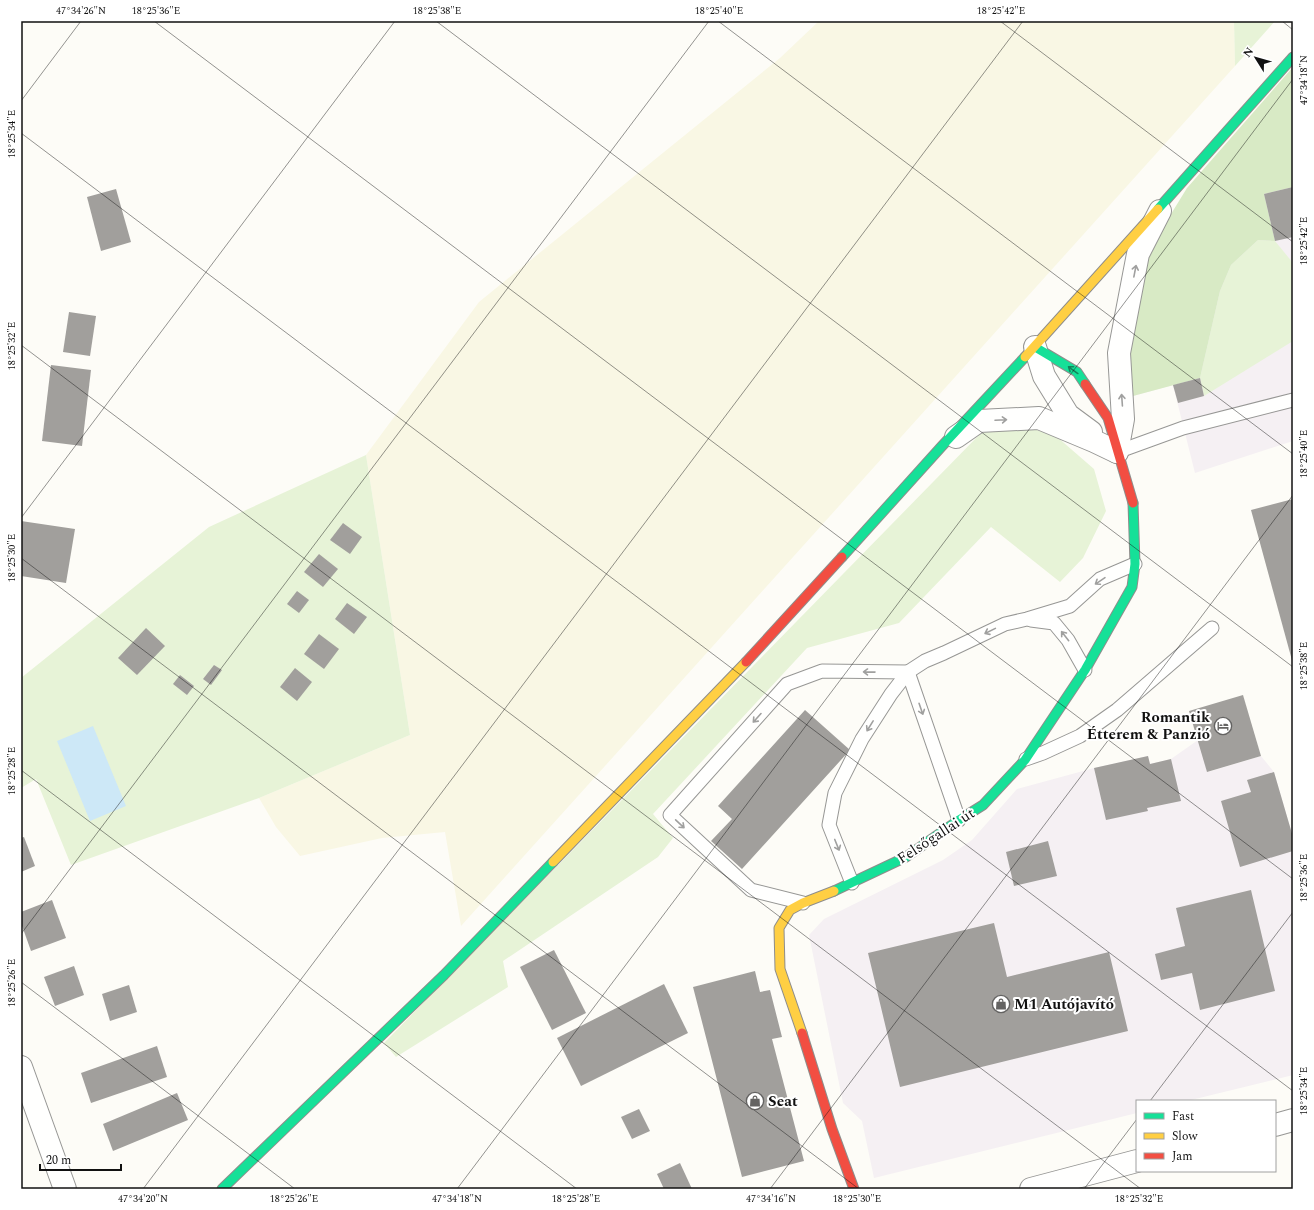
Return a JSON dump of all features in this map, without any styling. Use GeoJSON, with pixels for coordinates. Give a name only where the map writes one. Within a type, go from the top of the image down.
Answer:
{"type":"FeatureCollection","features":[{"type":"Feature","properties":{"kind":"main road"},"geometry":{"type":"LineString","coordinates":[[222,1189],[444,975],[765,643],[942,446],[1035,347],[1293,57]]}},
{"type":"Feature","properties":{"kind":"main road","name":"Felsőgallai út"},"geometry":{"type":"LineString","coordinates":[[854,1189],[832,1128],[780,969],[779,928],[790,910],[802,903],[852,883],[906,857],[983,805],[1025,760],[1085,670],[1132,587],[1135,564],[1133,502],[1108,418],[1077,372],[1035,347]]}},
{"type":"Feature","properties":{"kind":"street"},"geometry":{"type":"LineString","coordinates":[[1117,452],[1123,419],[1119,353],[1138,254],[1168,197]]}},
{"type":"Feature","properties":{"kind":"street"},"geometry":{"type":"LineString","coordinates":[[1035,347],[1044,376],[1068,415],[1117,452]]}},
{"type":"Feature","properties":{"kind":"street"},"geometry":{"type":"LineString","coordinates":[[942,446],[979,421],[1039,418],[1117,452]]}},
{"type":"Feature","properties":{"kind":"street"},"geometry":{"type":"LineString","coordinates":[[21,1067],[64,1189]]}},
{"type":"Feature","properties":{"kind":"street"},"geometry":{"type":"LineString","coordinates":[[1276,1125],[1293,1120]]}},
{"type":"Feature","properties":{"kind":"street"},"geometry":{"type":"LineString","coordinates":[[1031,1189],[1136,1161]]}},
{"type":"Feature","properties":{"kind":"lane"},"geometry":{"type":"LineString","coordinates":[[1117,452],[1183,428],[1293,400]]}},
{"type":"Feature","properties":{"kind":"lane"},"geometry":{"type":"LineString","coordinates":[[852,883],[829,824],[835,794],[862,739],[891,694],[908,672],[925,661],[1005,624],[1070,606],[1100,579],[1135,564]]}},
{"type":"Feature","properties":{"kind":"lane"},"geometry":{"type":"LineString","coordinates":[[1027,619],[1054,623],[1068,640],[1085,670]]}},
{"type":"Feature","properties":{"kind":"lane"},"geometry":{"type":"LineString","coordinates":[[1025,760],[1080,736],[1117,710],[1212,628]]}},
{"type":"Feature","properties":{"kind":"lane"},"geometry":{"type":"LineString","coordinates":[[802,903],[751,890],[670,815],[787,684],[822,671],[908,672]]}},
{"type":"Feature","properties":{"kind":"lane"},"geometry":{"type":"LineString","coordinates":[[908,672],[959,820]]}},
{"type":"Feature","properties":{"kind":"shaded area"},"geometry":{"type":"Polygon","coordinates":[[[819,21],[1234,21],[1235,66],[461,926],[445,832],[382,838],[300,856],[276,827],[259,798],[410,735],[366,455],[479,302],[780,58],[819,21]]]}},
{"type":"Feature","properties":{"kind":"shaded area"},"geometry":{"type":"Polygon","coordinates":[[[1293,113],[1293,441],[1195,473],[1173,385],[1133,396],[1293,113]]]}},
{"type":"Feature","properties":{"kind":"shaded area"},"geometry":{"type":"Polygon","coordinates":[[[1198,740],[1208,772],[1261,756],[1274,772],[1293,837],[1293,1075],[1191,1100],[1136,1100],[1136,1113],[874,1178],[862,1121],[843,1103],[809,935],[824,919],[943,860],[972,840],[1017,789],[1094,768],[1148,756],[1150,764],[1171,759],[1198,740]]]}},
{"type":"Feature","properties":{"kind":"green space"},"geometry":{"type":"Polygon","coordinates":[[[1234,21],[1275,21],[1235,66],[1234,21]]]}},
{"type":"Feature","properties":{"kind":"green space"},"geometry":{"type":"Polygon","coordinates":[[[1293,67],[1293,187],[1264,194],[1275,241],[1258,240],[1231,265],[1220,291],[1200,378],[1133,396],[1129,377],[1130,332],[1147,253],[1187,188],[1293,67]]]}},
{"type":"Feature","properties":{"kind":"green space"},"geometry":{"type":"Polygon","coordinates":[[[1258,240],[1275,241],[1293,263],[1293,341],[1204,396],[1200,378],[1220,291],[1231,265],[1258,240]]]}},
{"type":"Feature","properties":{"kind":"green space"},"geometry":{"type":"Polygon","coordinates":[[[1014,423],[1056,436],[1094,469],[1106,511],[1083,558],[1060,582],[991,527],[899,623],[807,648],[653,814],[673,838],[658,857],[503,961],[508,987],[396,1057],[384,1043],[980,434],[1014,423]]]}},
{"type":"Feature","properties":{"kind":"green space"},"geometry":{"type":"Polygon","coordinates":[[[366,455],[410,735],[259,798],[71,865],[36,779],[21,788],[21,678],[209,527],[366,455]]]}},
{"type":"Feature","properties":{"kind":"water"},"geometry":{"type":"Polygon","coordinates":[[[93,726],[126,806],[90,821],[57,741],[93,726]]]}},
{"type":"Feature","properties":{"kind":"building"},"geometry":{"type":"Polygon","coordinates":[[[1293,187],[1293,237],[1275,241],[1264,194],[1293,187]]]}},
{"type":"Feature","properties":{"kind":"building"},"geometry":{"type":"Polygon","coordinates":[[[116,189],[131,242],[101,251],[87,197],[116,189]]]}},
{"type":"Feature","properties":{"kind":"building"},"geometry":{"type":"Polygon","coordinates":[[[69,312],[96,316],[90,356],[63,352],[69,312]]]}},
{"type":"Feature","properties":{"kind":"building"},"geometry":{"type":"Polygon","coordinates":[[[51,365],[91,370],[82,446],[42,441],[51,365]]]}},
{"type":"Feature","properties":{"kind":"building"},"geometry":{"type":"Polygon","coordinates":[[[1200,378],[1204,396],[1178,403],[1173,385],[1200,378]]]}},
{"type":"Feature","properties":{"kind":"building"},"geometry":{"type":"Polygon","coordinates":[[[1293,499],[1293,664],[1251,510],[1293,499]]]}},
{"type":"Feature","properties":{"kind":"building"},"geometry":{"type":"Polygon","coordinates":[[[21,521],[75,529],[66,583],[21,576],[21,521]]]}},
{"type":"Feature","properties":{"kind":"building"},"geometry":{"type":"Polygon","coordinates":[[[343,523],[362,537],[350,554],[330,540],[343,523]]]}},
{"type":"Feature","properties":{"kind":"building"},"geometry":{"type":"Polygon","coordinates":[[[319,554],[338,569],[323,587],[304,572],[319,554]]]}},
{"type":"Feature","properties":{"kind":"building"},"geometry":{"type":"Polygon","coordinates":[[[297,591],[309,600],[299,613],[287,604],[297,591]]]}},
{"type":"Feature","properties":{"kind":"building"},"geometry":{"type":"Polygon","coordinates":[[[347,603],[367,617],[354,634],[335,619],[347,603]]]}},
{"type":"Feature","properties":{"kind":"building"},"geometry":{"type":"Polygon","coordinates":[[[146,628],[165,646],[137,675],[118,658],[146,628]]]}},
{"type":"Feature","properties":{"kind":"building"},"geometry":{"type":"Polygon","coordinates":[[[319,634],[339,649],[324,669],[304,654],[319,634]]]}},
{"type":"Feature","properties":{"kind":"building"},"geometry":{"type":"Polygon","coordinates":[[[214,665],[222,670],[211,685],[203,679],[214,665]]]}},
{"type":"Feature","properties":{"kind":"building"},"geometry":{"type":"Polygon","coordinates":[[[295,668],[312,682],[297,701],[280,687],[295,668]]]}},
{"type":"Feature","properties":{"kind":"building"},"geometry":{"type":"Polygon","coordinates":[[[180,675],[194,686],[187,695],[173,684],[180,675]]]}},
{"type":"Feature","properties":{"kind":"building","name":"Romantik Étterem & Panzió"},"geometry":{"type":"Polygon","coordinates":[[[1243,695],[1261,756],[1207,772],[1189,711],[1243,695]]]}},
{"type":"Feature","properties":{"kind":"building"},"geometry":{"type":"Polygon","coordinates":[[[805,710],[850,750],[742,869],[711,841],[732,819],[718,806],[805,710]]]}},
{"type":"Feature","properties":{"kind":"building"},"geometry":{"type":"Polygon","coordinates":[[[1148,756],[1150,764],[1171,759],[1181,801],[1147,808],[1148,811],[1106,820],[1094,768],[1148,756]]]}},
{"type":"Feature","properties":{"kind":"building"},"geometry":{"type":"Polygon","coordinates":[[[1274,772],[1293,837],[1293,851],[1240,867],[1221,801],[1251,792],[1247,780],[1274,772]]]}},
{"type":"Feature","properties":{"kind":"building"},"geometry":{"type":"Polygon","coordinates":[[[24,837],[35,866],[21,872],[21,838],[24,837]]]}},
{"type":"Feature","properties":{"kind":"building"},"geometry":{"type":"Polygon","coordinates":[[[1048,841],[1057,876],[1014,886],[1006,852],[1048,841]]]}},
{"type":"Feature","properties":{"kind":"building"},"geometry":{"type":"Polygon","coordinates":[[[1251,890],[1275,991],[1200,1010],[1192,973],[1161,980],[1155,954],[1185,946],[1176,908],[1251,890]]]}},
{"type":"Feature","properties":{"kind":"building"},"geometry":{"type":"Polygon","coordinates":[[[52,900],[66,938],[31,951],[21,923],[21,912],[52,900]]]}},
{"type":"Feature","properties":{"kind":"building","name":"M1 Autójavító"},"geometry":{"type":"Polygon","coordinates":[[[994,923],[1007,977],[1109,952],[1128,1031],[900,1087],[868,953],[994,923]]]}},
{"type":"Feature","properties":{"kind":"building"},"geometry":{"type":"Polygon","coordinates":[[[554,950],[586,1013],[552,1030],[520,967],[554,950]]]}},
{"type":"Feature","properties":{"kind":"building"},"geometry":{"type":"Polygon","coordinates":[[[74,966],[84,995],[55,1006],[44,977],[74,966]]]}},
{"type":"Feature","properties":{"kind":"building","name":"Seat"},"geometry":{"type":"Polygon","coordinates":[[[755,971],[760,992],[770,990],[782,1037],[772,1039],[804,1161],[742,1177],[693,987],[755,971]]]}},
{"type":"Feature","properties":{"kind":"building"},"geometry":{"type":"Polygon","coordinates":[[[664,984],[688,1033],[581,1086],[557,1038],[664,984]]]}},
{"type":"Feature","properties":{"kind":"building"},"geometry":{"type":"Polygon","coordinates":[[[129,985],[137,1012],[110,1021],[102,994],[129,985]]]}},
{"type":"Feature","properties":{"kind":"building"},"geometry":{"type":"Polygon","coordinates":[[[157,1046],[167,1077],[91,1103],[81,1073],[157,1046]]]}},
{"type":"Feature","properties":{"kind":"building"},"geometry":{"type":"Polygon","coordinates":[[[177,1093],[188,1120],[113,1151],[103,1124],[177,1093]]]}},
{"type":"Feature","properties":{"kind":"building"},"geometry":{"type":"Polygon","coordinates":[[[639,1109],[650,1131],[632,1139],[621,1117],[639,1109]]]}},
{"type":"Feature","properties":{"kind":"building"},"geometry":{"type":"Polygon","coordinates":[[[680,1163],[692,1189],[664,1189],[657,1174],[680,1163]]]}},
{"type":"Feature","properties":{"kind":"traffic: fast"},"geometry":{"type":"LineString","coordinates":[[1158,209],[1293,57]]}},
{"type":"Feature","properties":{"kind":"traffic: fast"},"geometry":{"type":"LineString","coordinates":[[1035,347],[1077,372],[1085,384]]}},
{"type":"Feature","properties":{"kind":"traffic: fast"},"geometry":{"type":"LineString","coordinates":[[842,557],[1025,357]]}},
{"type":"Feature","properties":{"kind":"traffic: fast"},"geometry":{"type":"LineString","coordinates":[[834,891],[906,857],[983,805],[1025,760],[1085,670],[1132,587],[1135,564],[1133,503]]}},
{"type":"Feature","properties":{"kind":"traffic: fast"},"geometry":{"type":"LineString","coordinates":[[222,1189],[444,975],[553,862]]}},
{"type":"Feature","properties":{"kind":"traffic: slow"},"geometry":{"type":"LineString","coordinates":[[1025,357],[1158,209]]}},
{"type":"Feature","properties":{"kind":"traffic: slow"},"geometry":{"type":"LineString","coordinates":[[553,862],[746,662]]}},
{"type":"Feature","properties":{"kind":"traffic: slow"},"geometry":{"type":"LineString","coordinates":[[802,1033],[780,969],[779,928],[790,910],[803,903],[834,891]]}},
{"type":"Feature","properties":{"kind":"traffic: jam"},"geometry":{"type":"LineString","coordinates":[[1085,384],[1108,418],[1133,503]]}},
{"type":"Feature","properties":{"kind":"traffic: jam"},"geometry":{"type":"LineString","coordinates":[[746,662],[842,557]]}},
{"type":"Feature","properties":{"kind":"traffic: jam"},"geometry":{"type":"LineString","coordinates":[[802,1033],[832,1129],[854,1189]]}},
{"type":"Feature","properties":{"kind":"place","name":"Romantik Étterem & Panzió"},"geometry":{"type":"Point","coordinates":[1223,726]}},
{"type":"Feature","properties":{"kind":"place","name":"M1 Autójavító"},"geometry":{"type":"Point","coordinates":[1001,1004]}},
{"type":"Feature","properties":{"kind":"place","name":"Seat"},"geometry":{"type":"Point","coordinates":[755,1101]}}]}
